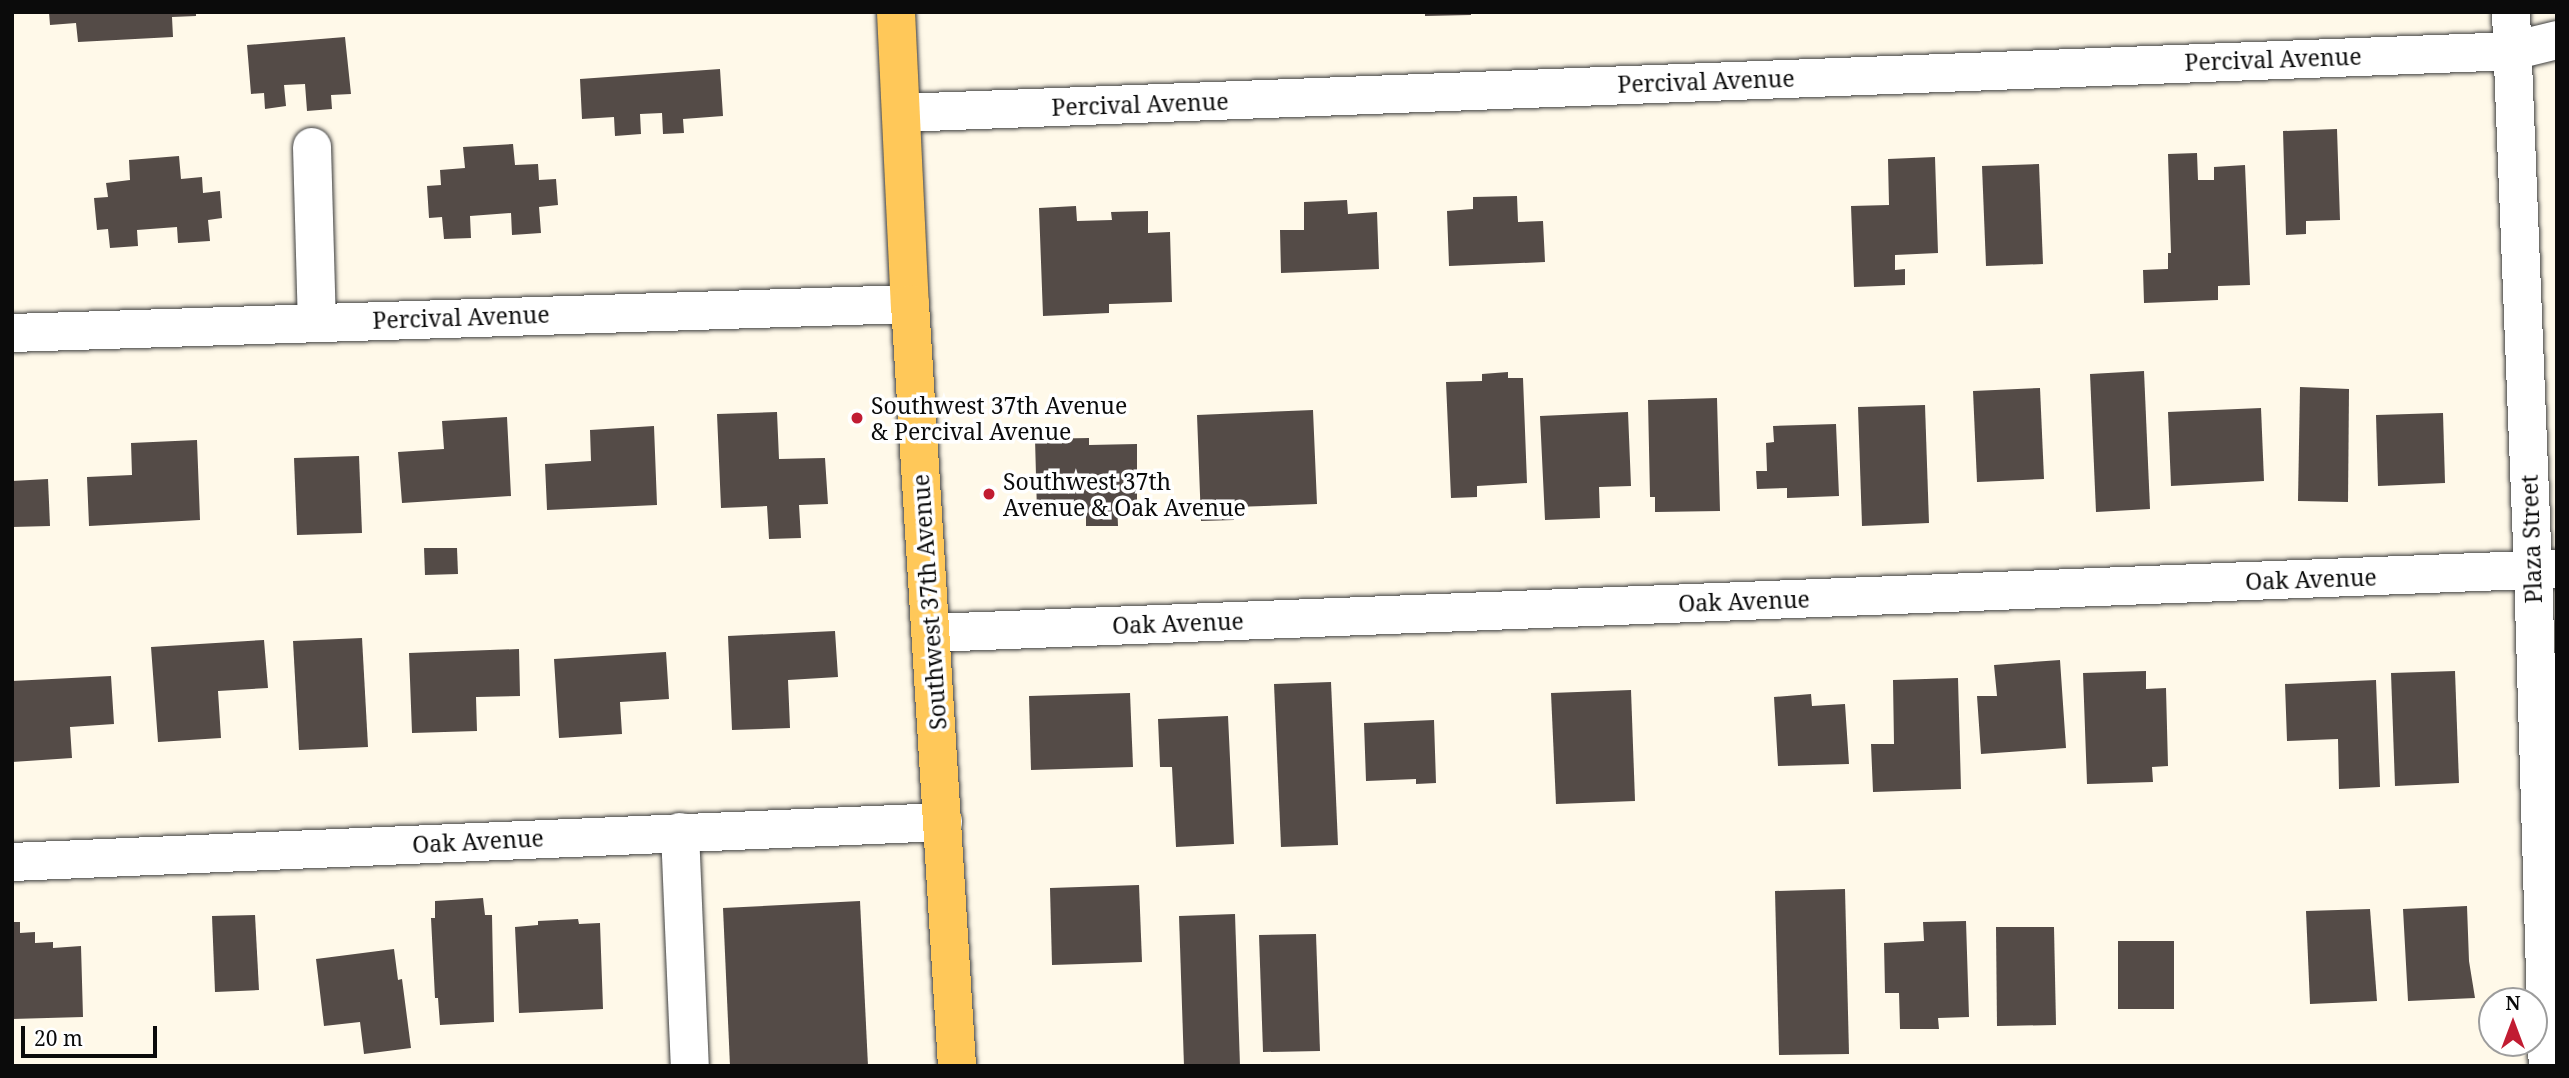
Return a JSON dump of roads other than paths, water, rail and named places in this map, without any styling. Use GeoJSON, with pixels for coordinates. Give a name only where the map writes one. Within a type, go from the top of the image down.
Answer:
{"type":"FeatureCollection","features":[{"type":"Feature","properties":{"kind":"main road","name":"Southwest 37th Avenue"},"geometry":{"type":"LineString","coordinates":[[896,12],[910,304],[957,1066]]}},
{"type":"Feature","properties":{"kind":"street","name":"Plaza Street"},"geometry":{"type":"LineString","coordinates":[[2511,12],[2545,569],[2548,1066]]}},
{"type":"Feature","properties":{"kind":"street","name":"Percival Avenue"},"geometry":{"type":"LineString","coordinates":[[901,113],[2512,51],[2557,40]]}},
{"type":"Feature","properties":{"kind":"street"},"geometry":{"type":"LineString","coordinates":[[312,147],[317,321]]}},
{"type":"Feature","properties":{"kind":"street","name":"Percival Avenue"},"geometry":{"type":"LineString","coordinates":[[12,332],[910,304]]}},
{"type":"Feature","properties":{"kind":"street","name":"Oak Avenue"},"geometry":{"type":"LineString","coordinates":[[932,633],[2545,569]]}},
{"type":"Feature","properties":{"kind":"street","name":"Oak Avenue"},"geometry":{"type":"LineString","coordinates":[[12,862],[943,822]]}},
{"type":"Feature","properties":{"kind":"street"},"geometry":{"type":"LineString","coordinates":[[680,832],[690,1066]]}},
{"type":"Feature","properties":{"kind":"place","name":"Southwest 37th Avenue & Percival Avenue"},"geometry":{"type":"Point","coordinates":[857,418]}},
{"type":"Feature","properties":{"kind":"place","name":"Southwest 37th Avenue & Oak Avenue"},"geometry":{"type":"Point","coordinates":[989,494]}}]}
